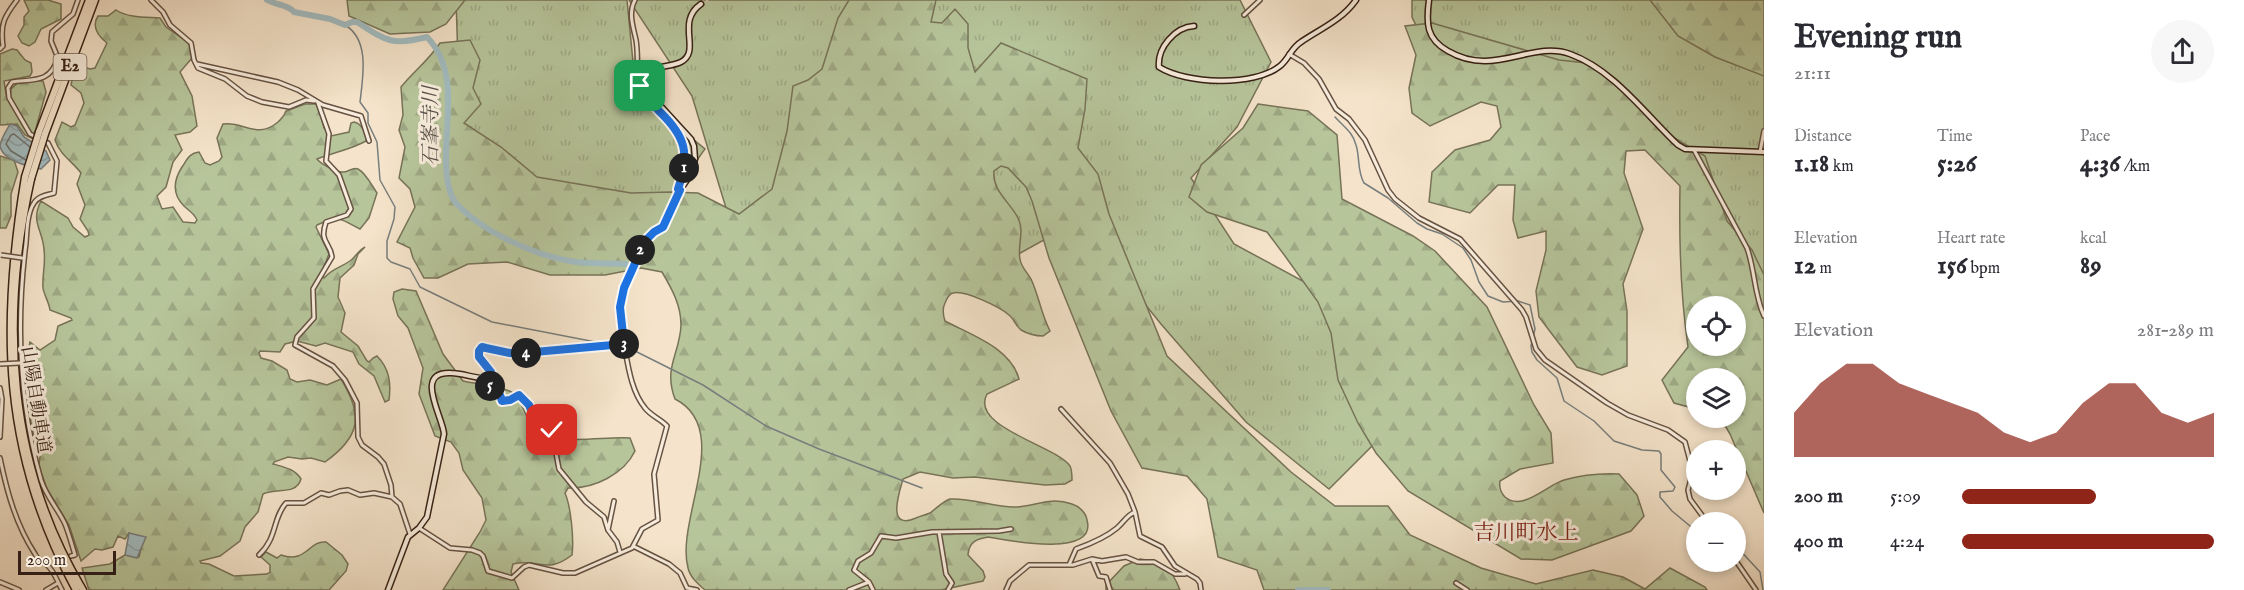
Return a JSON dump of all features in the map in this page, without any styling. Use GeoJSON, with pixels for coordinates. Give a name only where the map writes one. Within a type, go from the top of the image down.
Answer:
{"type":"FeatureCollection","features":[{"type":"Feature","properties":{"kind":"highway","name":"山陽自動車道"},"geometry":{"type":"LineString","coordinates":[[76,590],[52,543],[32,493],[17,440],[8,387],[4,324],[8,264],[28,178],[89,0]]}},
{"type":"Feature","properties":{"kind":"highway","name":"山陽自動車道"},"geometry":{"type":"LineString","coordinates":[[42,133],[95,0]]}},
{"type":"Feature","properties":{"kind":"highway","name":"山陽自動車道"},"geometry":{"type":"LineString","coordinates":[[28,178],[11,294],[11,350],[15,396],[23,439],[37,491],[57,540],[82,590]]}},
{"type":"Feature","properties":{"kind":"street"},"geometry":{"type":"LineString","coordinates":[[0,49],[3,46],[2,18],[17,0]]}},
{"type":"Feature","properties":{"kind":"street"},"geometry":{"type":"LineString","coordinates":[[71,556],[75,555],[65,524],[49,499],[37,465],[21,363],[20,300],[23,258],[31,210],[36,200],[54,193],[57,164],[48,143],[30,134],[9,98],[8,88],[12,82],[43,77],[52,72],[58,58],[51,41],[52,32],[73,14],[78,0]]}},
{"type":"Feature","properties":{"kind":"street"},"geometry":{"type":"LineString","coordinates":[[151,0],[163,12],[170,25],[191,43],[198,68],[225,79],[254,100],[289,107],[306,100],[314,101]]}},
{"type":"Feature","properties":{"kind":"street"},"geometry":{"type":"LineString","coordinates":[[635,0],[630,9],[637,44],[638,74],[647,100],[671,122],[681,137],[685,157],[678,189],[680,190]]}},
{"type":"Feature","properties":{"kind":"street"},"geometry":{"type":"LineString","coordinates":[[1244,15],[1260,0]]}},
{"type":"Feature","properties":{"kind":"street"},"geometry":{"type":"LineString","coordinates":[[1194,26],[1184,27],[1171,37],[1160,53],[1159,67],[1173,74],[1205,79],[1236,80],[1273,71],[1281,66],[1295,45],[1332,23],[1356,0]]}},
{"type":"Feature","properties":{"kind":"street"},"geometry":{"type":"LineString","coordinates":[[1429,0],[1426,20],[1429,34],[1442,48],[1456,56],[1488,62],[1543,52],[1569,54],[1589,63],[1609,77],[1678,145],[1694,150],[1762,152],[1764,131]]}},
{"type":"Feature","properties":{"kind":"street"},"geometry":{"type":"LineString","coordinates":[[419,528],[450,548],[480,553],[488,571],[512,578],[529,565],[562,573],[575,573],[633,546],[642,529],[658,520],[654,474],[667,426],[653,416],[641,402],[630,377],[620,307],[624,288],[645,241],[663,227],[680,190],[694,167],[694,146],[685,130],[648,92],[647,79],[653,69],[678,63],[688,56],[690,51],[688,20],[693,9],[701,4]]}},
{"type":"Feature","properties":{"kind":"street"},"geometry":{"type":"LineString","coordinates":[[1289,54],[1304,63],[1319,79],[1336,109],[1349,119],[1365,140],[1388,190],[1395,199],[1419,218],[1460,239],[1522,310],[1540,356],[1607,403],[1628,415],[1668,430],[1685,442],[1690,461],[1691,479],[1688,490],[1690,499],[1700,512]]}},
{"type":"Feature","properties":{"kind":"street"},"geometry":{"type":"LineString","coordinates":[[195,63],[230,73],[278,82],[298,90],[318,103],[361,116],[369,141]]}},
{"type":"Feature","properties":{"kind":"street"},"geometry":{"type":"LineString","coordinates":[[318,103],[329,134],[326,161],[339,175],[351,208],[346,214],[326,222],[323,239],[332,252],[332,257],[313,289],[314,318],[297,338],[295,345],[333,366],[345,380],[357,403],[358,437],[362,445],[384,464],[391,485],[392,497]]}},
{"type":"Feature","properties":{"kind":"street"},"geometry":{"type":"LineString","coordinates":[[1694,150],[1747,248],[1756,292],[1764,316]]}},
{"type":"Feature","properties":{"kind":"street"},"geometry":{"type":"LineString","coordinates":[[1,255],[23,258]]}},
{"type":"Feature","properties":{"kind":"street"},"geometry":{"type":"LineString","coordinates":[[484,379],[489,378],[491,372],[479,357],[482,347],[510,353],[523,353],[624,344]]}},
{"type":"Feature","properties":{"kind":"street"},"geometry":{"type":"LineString","coordinates":[[0,364],[21,363]]}},
{"type":"Feature","properties":{"kind":"street"},"geometry":{"type":"LineString","coordinates":[[388,590],[410,534],[419,528],[427,517],[430,507],[444,435],[443,425],[431,392],[432,383],[436,377],[450,372],[474,375],[484,379],[500,395],[502,401],[519,395],[529,405],[538,425],[551,427],[559,469],[586,502],[606,520],[608,531],[617,542],[620,552]]}},
{"type":"Feature","properties":{"kind":"street"},"geometry":{"type":"LineString","coordinates":[[0,388],[0,436]]}},
{"type":"Feature","properties":{"kind":"street"},"geometry":{"type":"LineString","coordinates":[[1061,409],[1110,463],[1128,494],[1140,536],[1162,548],[1176,567],[1197,579],[1201,590]]}},
{"type":"Feature","properties":{"kind":"street"},"geometry":{"type":"LineString","coordinates":[[0,458],[12,507],[20,527],[35,555],[51,566],[62,590]]}},
{"type":"Feature","properties":{"kind":"street"},"geometry":{"type":"LineString","coordinates":[[259,555],[270,543],[281,509],[286,503],[304,503],[319,494],[329,495],[342,490],[363,496],[374,493],[392,497],[400,504],[410,534]]}},
{"type":"Feature","properties":{"kind":"street"},"geometry":{"type":"LineString","coordinates":[[608,531],[614,501]]}},
{"type":"Feature","properties":{"kind":"street"},"geometry":{"type":"LineString","coordinates":[[1069,564],[1076,549],[1108,534],[1135,512]]}},
{"type":"Feature","properties":{"kind":"street"},"geometry":{"type":"LineString","coordinates":[[873,590],[870,582],[854,572],[854,566],[871,553],[881,536],[896,538],[939,532],[1011,529]]}},
{"type":"Feature","properties":{"kind":"street"},"geometry":{"type":"LineString","coordinates":[[939,532],[946,574],[952,584],[948,590]]}},
{"type":"Feature","properties":{"kind":"street"},"geometry":{"type":"LineString","coordinates":[[633,546],[669,564],[680,573],[687,588],[697,590]]}},
{"type":"Feature","properties":{"kind":"street"},"geometry":{"type":"LineString","coordinates":[[1006,590],[1010,581],[1029,566],[1069,564],[1092,559],[1102,561],[1126,557],[1138,562],[1154,562],[1175,574],[1187,574]]}},
{"type":"Feature","properties":{"kind":"street"},"geometry":{"type":"LineString","coordinates":[[1092,559],[1099,576],[1106,577],[1110,590]]}},
{"type":"Feature","properties":{"kind":"street"},"geometry":{"type":"LineString","coordinates":[[1744,572],[1756,590]]}},
{"type":"Feature","properties":{"kind":"street"},"geometry":{"type":"LineString","coordinates":[[0,582],[19,590]]}},
{"type":"Feature","properties":{"kind":"street"},"geometry":{"type":"LineString","coordinates":[[849,590],[870,582]]}},
{"type":"Feature","properties":{"kind":"street"},"geometry":{"type":"LineString","coordinates":[[46,590],[58,583]]}},
{"type":"Feature","properties":{"kind":"street"},"geometry":{"type":"LineString","coordinates":[[1456,583],[1467,590]]}},
{"type":"Feature","properties":{"kind":"green space"},"geometry":{"type":"Polygon","coordinates":[[[24,0],[48,0],[61,4],[61,19],[41,29],[35,42],[29,46],[22,43],[18,36],[24,25],[24,17],[29,11],[24,0]]]}},
{"type":"Feature","properties":{"kind":"green space"},"geometry":{"type":"Polygon","coordinates":[[[347,0],[465,0],[446,24],[430,32],[390,34],[349,16],[347,0]]]}},
{"type":"Feature","properties":{"kind":"green space"},"geometry":{"type":"Polygon","coordinates":[[[456,0],[627,0],[636,93],[705,149],[663,208],[522,181],[460,122],[456,0]]]}},
{"type":"Feature","properties":{"kind":"green space"},"geometry":{"type":"Polygon","coordinates":[[[629,0],[1240,0],[1271,62],[1237,127],[1191,178],[1234,244],[1325,293],[1390,428],[1329,489],[1246,422],[1161,324],[1078,221],[997,266],[730,221],[692,96],[629,0]]]}},
{"type":"Feature","properties":{"kind":"green space"},"geometry":{"type":"Polygon","coordinates":[[[849,0],[936,0],[931,22],[942,23],[955,9],[968,24],[968,48],[975,72],[1001,43],[1087,79],[1085,109],[1078,148],[1098,174],[1109,214],[1167,356],[1291,472],[1335,506],[1388,506],[1410,535],[1481,568],[1536,584],[1593,570],[1623,577],[1645,589],[1670,568],[1707,590],[1264,590],[1257,570],[1218,557],[1207,499],[1187,476],[1142,468],[1111,411],[1049,258],[1026,187],[1008,168],[1001,166],[994,171],[996,185],[1020,223],[1021,262],[1034,285],[1050,331],[1043,336],[1026,333],[1009,315],[998,308],[966,294],[958,293],[948,297],[943,308],[945,321],[978,337],[1008,359],[1019,379],[987,394],[985,406],[991,416],[1002,426],[1062,459],[1070,466],[1072,480],[1065,484],[1045,485],[975,477],[953,478],[920,472],[903,479],[897,501],[898,515],[907,521],[930,513],[950,499],[1014,507],[1056,501],[1072,504],[1082,510],[1087,520],[1087,532],[1079,540],[1065,543],[1030,543],[988,537],[980,539],[972,544],[968,555],[983,571],[985,577],[983,581],[941,590],[705,590],[689,571],[686,548],[702,453],[700,431],[692,413],[675,399],[672,388],[671,369],[680,335],[681,318],[675,297],[662,272],[641,268],[605,275],[550,275],[507,262],[468,264],[438,278],[424,278],[410,248],[397,242],[415,207],[410,189],[399,178],[405,147],[399,130],[403,115],[401,87],[440,43],[470,40],[480,60],[473,88],[481,104],[464,123],[501,147],[537,177],[631,193],[698,193],[739,214],[772,189],[787,131],[793,86],[808,80],[822,69],[838,18],[849,0]]]}},
{"type":"Feature","properties":{"kind":"green space"},"geometry":{"type":"Polygon","coordinates":[[[1412,0],[1744,0],[1764,25],[1764,334],[1690,163],[1441,77],[1412,17],[1412,0]]]}},
{"type":"Feature","properties":{"kind":"green space"},"geometry":{"type":"Polygon","coordinates":[[[1650,0],[1764,0],[1764,76],[1715,57],[1678,36],[1650,0]]]}},
{"type":"Feature","properties":{"kind":"green space"},"geometry":{"type":"Polygon","coordinates":[[[116,10],[132,16],[160,18],[166,27],[189,43],[192,58],[180,72],[192,96],[197,126],[190,132],[175,135],[182,150],[173,162],[166,187],[157,196],[162,209],[173,207],[183,222],[195,223],[197,220],[177,197],[175,187],[179,172],[191,155],[199,152],[205,163],[210,165],[219,161],[222,157],[217,138],[223,124],[257,130],[264,129],[278,122],[286,111],[305,104],[318,104],[324,128],[331,136],[349,132],[351,123],[354,122],[359,124],[364,132],[366,141],[317,159],[325,166],[337,171],[346,172],[358,169],[364,173],[377,193],[369,218],[360,229],[339,219],[331,219],[316,227],[329,254],[321,274],[324,278],[350,261],[365,247],[358,254],[354,265],[340,278],[338,297],[345,313],[341,332],[358,346],[367,361],[377,356],[385,366],[389,377],[389,400],[385,402],[374,376],[359,364],[353,352],[325,343],[316,346],[297,341],[285,344],[280,352],[260,351],[261,358],[272,361],[287,370],[290,379],[297,382],[310,380],[327,385],[341,379],[353,404],[355,425],[346,444],[325,462],[311,458],[288,457],[274,462],[273,464],[296,473],[301,479],[298,484],[295,488],[263,494],[258,512],[245,527],[240,541],[220,556],[200,561],[234,576],[267,574],[270,572],[270,565],[261,557],[266,552],[277,558],[281,555],[296,556],[315,544],[326,542],[342,555],[348,564],[346,571],[329,590],[89,590],[82,568],[110,564],[125,555],[139,557],[143,540],[129,533],[125,539],[118,536],[113,547],[95,549],[81,561],[69,525],[47,489],[39,466],[40,456],[37,452],[27,404],[30,395],[26,393],[24,354],[28,352],[30,342],[40,350],[55,340],[58,326],[72,320],[50,310],[44,293],[44,255],[37,220],[38,208],[41,201],[68,218],[73,227],[85,237],[89,235],[80,219],[85,205],[77,184],[81,173],[63,154],[55,140],[62,122],[71,127],[75,125],[84,103],[81,93],[71,85],[74,70],[81,66],[95,68],[107,43],[96,31],[96,20],[98,16],[108,16],[116,10]]]}},
{"type":"Feature","properties":{"kind":"green space"},"geometry":{"type":"Polygon","coordinates":[[[1432,23],[1559,60],[1587,63],[1621,87],[1666,133],[1705,156],[1727,221],[1752,250],[1764,275],[1764,513],[1746,471],[1746,440],[1733,440],[1726,428],[1746,428],[1746,368],[1686,368],[1686,406],[1674,403],[1662,380],[1686,350],[1686,356],[1746,356],[1746,296],[1686,296],[1686,331],[1681,266],[1680,186],[1645,150],[1626,151],[1624,173],[1643,229],[1623,284],[1627,311],[1627,366],[1602,375],[1577,367],[1539,317],[1536,291],[1546,250],[1546,231],[1518,238],[1513,220],[1515,185],[1498,185],[1470,213],[1429,202],[1432,172],[1455,150],[1490,140],[1501,127],[1497,106],[1481,102],[1430,126],[1412,113],[1409,88],[1416,55],[1405,26],[1432,23]]]}},
{"type":"Feature","properties":{"kind":"green space"},"geometry":{"type":"Polygon","coordinates":[[[12,49],[17,50],[25,60],[31,63],[32,72],[30,76],[4,81],[6,94],[10,96],[11,89],[21,80],[43,81],[46,92],[33,139],[25,135],[17,124],[0,125],[0,54],[12,49]]]}},
{"type":"Feature","properties":{"kind":"green space"},"geometry":{"type":"Polygon","coordinates":[[[1258,104],[1308,111],[1337,135],[1342,199],[1413,236],[1435,251],[1487,307],[1534,405],[1551,433],[1553,463],[1520,469],[1500,481],[1503,495],[1512,501],[1527,500],[1564,480],[1592,475],[1619,474],[1637,495],[1644,516],[1631,531],[1552,560],[1521,559],[1408,491],[1376,453],[1358,423],[1338,380],[1331,333],[1318,302],[1285,256],[1267,232],[1207,212],[1189,197],[1201,165],[1243,128],[1258,104]]]}},
{"type":"Feature","properties":{"kind":"green space"},"geometry":{"type":"Polygon","coordinates":[[[0,156],[14,160],[18,172],[11,194],[11,216],[6,228],[0,228],[0,156]]]}},
{"type":"Feature","properties":{"kind":"green space"},"geometry":{"type":"Polygon","coordinates":[[[402,289],[416,291],[443,354],[463,381],[496,387],[513,393],[538,431],[547,436],[570,439],[630,438],[635,451],[624,467],[598,483],[568,488],[565,493],[572,523],[572,555],[556,564],[513,564],[511,572],[519,590],[443,590],[486,520],[482,498],[463,470],[459,453],[451,442],[435,436],[419,394],[423,368],[408,328],[398,316],[393,299],[394,292],[402,289]]]}},
{"type":"Feature","properties":{"kind":"green space"},"geometry":{"type":"Polygon","coordinates":[[[1140,559],[1166,567],[1180,590],[1106,590],[1106,585],[1124,566],[1140,559]]]}},
{"type":"Feature","properties":{"kind":"water"},"geometry":{"type":"Polygon","coordinates":[[[10,124],[17,126],[24,137],[46,151],[50,160],[41,169],[17,162],[2,151],[0,144],[10,124]]]}},
{"type":"Feature","properties":{"kind":"water"},"geometry":{"type":"Polygon","coordinates":[[[129,533],[146,537],[137,558],[125,555],[129,533]]]}},
{"type":"Feature","properties":{"kind":"waterway","name":"石峯寺川"},"geometry":{"type":"LineString","coordinates":[[267,0],[294,12],[330,19],[345,25],[357,22],[375,34],[390,40],[405,41],[427,37],[438,52],[448,86],[447,177],[455,202],[480,224],[528,249],[576,262],[626,264]]}},
{"type":"Feature","properties":{"kind":"waterway"},"geometry":{"type":"LineString","coordinates":[[345,25],[353,32],[362,49],[360,102],[368,113],[368,123],[377,142],[380,180],[395,207],[387,241],[387,258],[391,262],[410,269],[420,287],[492,322],[606,344]]}},
{"type":"Feature","properties":{"kind":"waterway"},"geometry":{"type":"LineString","coordinates":[[1335,117],[1355,140],[1360,174],[1364,183],[1388,198],[1417,223],[1442,234],[1463,248],[1488,296],[1503,302],[1518,301],[1530,305],[1535,329],[1532,352],[1537,360],[1557,378],[1564,401],[1594,421],[1614,441],[1642,450],[1659,451],[1661,470],[1675,487],[1673,491],[1660,492],[1660,497],[1686,523]]}},
{"type":"Feature","properties":{"kind":"waterway"},"geometry":{"type":"LineString","coordinates":[[620,346],[629,348],[703,385],[766,426],[922,488]]}},
{"type":"Feature","properties":{"kind":"waterway"},"geometry":{"type":"LineString","coordinates":[[1746,557],[1760,572],[1763,590]]}},
{"type":"Feature","properties":{"kind":"waterway"},"geometry":{"type":"LineString","coordinates":[[1298,590],[1328,590]]}},
{"type":"Feature","properties":{"kind":"tunnel"},"geometry":{"type":"LineString","coordinates":[[701,4],[708,0]]}},
{"type":"Feature","properties":{"kind":"tunnel"},"geometry":{"type":"LineString","coordinates":[[52,565],[62,561]]}},
{"type":"Feature","properties":{"kind":"district","name":"吉川町水上"},"geometry":{"type":"Point","coordinates":[1526,533]}},
{"type":"Feature","properties":{"kind":"route"},"geometry":{"type":"LineString","coordinates":[[552,430],[549,426],[538,425],[529,405],[519,395],[510,400],[501,400],[500,395],[484,379],[491,376],[491,372],[478,353],[482,347],[510,353],[523,353],[624,344],[620,307],[624,288],[645,241],[666,224],[680,190],[678,189],[685,157],[679,133],[647,100],[640,86]]}}]}
